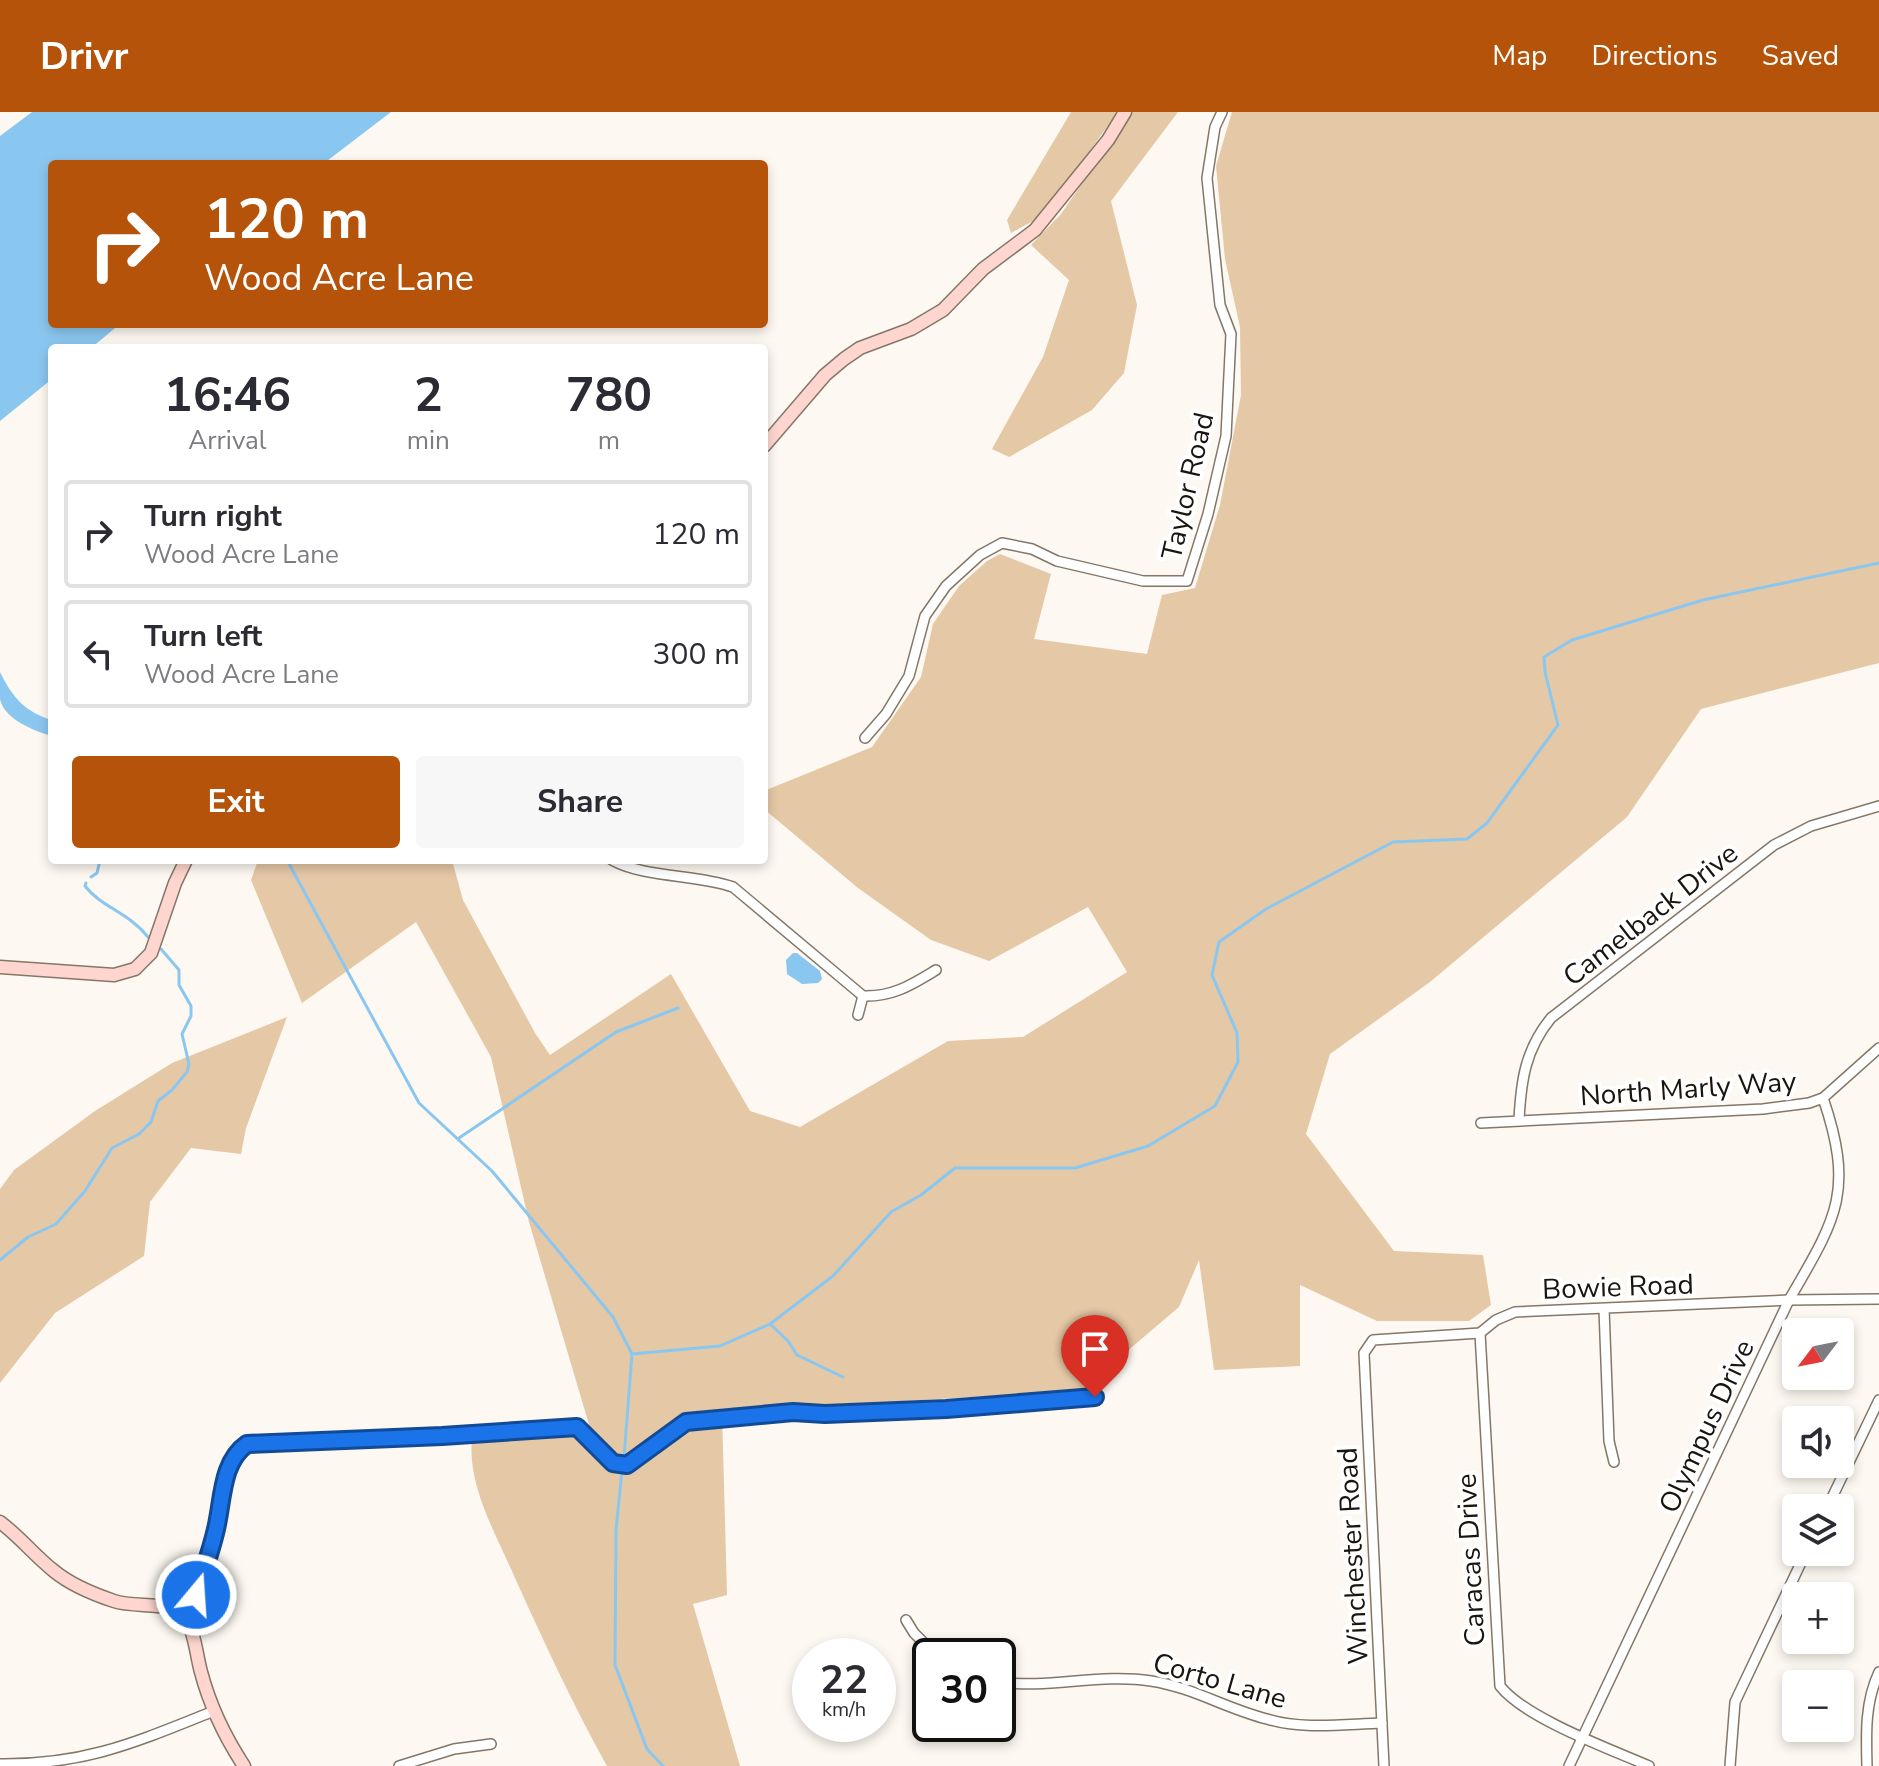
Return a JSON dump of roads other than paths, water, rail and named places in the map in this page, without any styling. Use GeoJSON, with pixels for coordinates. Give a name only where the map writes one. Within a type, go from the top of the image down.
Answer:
{"type":"FeatureCollection","features":[{"type":"Feature","properties":{"kind":"street"},"geometry":{"type":"LineString","coordinates":[[768,441],[811,390],[843,360],[860,348],[911,329],[943,310],[983,269],[1035,230],[1108,140],[1125,112]]}},
{"type":"Feature","properties":{"kind":"street","name":"Taylor Road"},"geometry":{"type":"LineString","coordinates":[[865,738],[886,714],[909,676],[925,616],[946,586],[980,555],[1002,543],[1032,549],[1057,561],[1143,581],[1187,581],[1208,514],[1226,436],[1231,334],[1220,305],[1207,178],[1215,127],[1222,112]]}},
{"type":"Feature","properties":{"kind":"street","name":"Camelback Drive"},"geometry":{"type":"LineString","coordinates":[[1519,1120],[1524,1068],[1535,1041],[1551,1018],[1774,845],[1811,826],[1879,806]]}},
{"type":"Feature","properties":{"kind":"street"},"geometry":{"type":"LineString","coordinates":[[0,967],[114,975],[135,969],[151,953],[184,864]]}},
{"type":"Feature","properties":{"kind":"street"},"geometry":{"type":"LineString","coordinates":[[622,864],[733,887],[863,996],[882,997],[936,970]]}},
{"type":"Feature","properties":{"kind":"street"},"geometry":{"type":"LineString","coordinates":[[858,1015],[863,996]]}},
{"type":"Feature","properties":{"kind":"street","name":"North Marly Way"},"geometry":{"type":"LineString","coordinates":[[1481,1123],[1795,1106],[1823,1098],[1879,1048]]}},
{"type":"Feature","properties":{"kind":"street","name":"Olympus Drive"},"geometry":{"type":"LineString","coordinates":[[1569,1766],[1789,1300],[1825,1238],[1837,1206],[1841,1172],[1835,1133],[1823,1098]]}},
{"type":"Feature","properties":{"kind":"street","name":"Bowie Road"},"geometry":{"type":"LineString","coordinates":[[1368,1345],[1373,1340],[1480,1333],[1496,1320],[1515,1312],[1879,1299]]}},
{"type":"Feature","properties":{"kind":"street"},"geometry":{"type":"LineString","coordinates":[[1604,1309],[1609,1441],[1614,1462]]}},
{"type":"Feature","properties":{"kind":"street","name":"Caracas Drive"},"geometry":{"type":"LineString","coordinates":[[1480,1333],[1500,1686],[1510,1699],[1584,1738]]}},
{"type":"Feature","properties":{"kind":"street","name":"Winchester Road"},"geometry":{"type":"LineString","coordinates":[[1368,1345],[1364,1353],[1384,1766]]}},
{"type":"Feature","properties":{"kind":"street"},"geometry":{"type":"LineString","coordinates":[[186,1618],[216,1531],[224,1482],[235,1452],[247,1444],[577,1427],[613,1463],[627,1465],[686,1422],[793,1412],[825,1414],[946,1409],[1095,1397]]}},
{"type":"Feature","properties":{"kind":"street"},"geometry":{"type":"LineString","coordinates":[[1834,1494],[1879,1400]]}},
{"type":"Feature","properties":{"kind":"street"},"geometry":{"type":"LineString","coordinates":[[0,1522],[53,1571],[82,1588],[131,1606],[169,1605],[178,1609],[186,1618],[214,1711],[227,1741],[244,1766]]}},
{"type":"Feature","properties":{"kind":"street"},"geometry":{"type":"LineString","coordinates":[[1730,1766],[1735,1702],[1799,1566]]}},
{"type":"Feature","properties":{"kind":"street"},"geometry":{"type":"LineString","coordinates":[[906,1620],[920,1638]]}},
{"type":"Feature","properties":{"kind":"street"},"geometry":{"type":"LineString","coordinates":[[1867,1766],[1865,1726],[1870,1695],[1879,1672]]}},
{"type":"Feature","properties":{"kind":"street","name":"Corto Lane"},"geometry":{"type":"LineString","coordinates":[[1016,1684],[1135,1679],[1190,1690],[1278,1722],[1303,1725],[1382,1723]]}},
{"type":"Feature","properties":{"kind":"street"},"geometry":{"type":"LineString","coordinates":[[0,1764],[42,1763],[97,1755],[214,1711]]}},
{"type":"Feature","properties":{"kind":"street"},"geometry":{"type":"LineString","coordinates":[[1584,1738],[1649,1766]]}},
{"type":"Feature","properties":{"kind":"street"},"geometry":{"type":"LineString","coordinates":[[399,1766],[454,1749],[491,1744]]}},
{"type":"Feature","properties":{"kind":"water"},"geometry":{"type":"Polygon","coordinates":[[[32,112],[391,112],[328,160],[48,160],[48,328],[115,328],[96,344],[48,344],[48,382],[0,421],[0,136],[32,112]]]}},
{"type":"Feature","properties":{"kind":"water"},"geometry":{"type":"Polygon","coordinates":[[[0,672],[20,702],[48,718],[48,734],[13,718],[0,699],[0,672]]]}},
{"type":"Feature","properties":{"kind":"water"},"geometry":{"type":"Polygon","coordinates":[[[797,953],[820,971],[822,979],[818,983],[802,984],[787,974],[786,960],[797,953]]]}},
{"type":"Feature","properties":{"kind":"waterway"},"geometry":{"type":"LineString","coordinates":[[632,1354],[720,1346],[770,1324],[833,1276],[891,1212],[921,1195],[955,1168],[1075,1168],[1148,1146],[1215,1106],[1238,1062],[1237,1033],[1212,975],[1219,942],[1266,909],[1393,842],[1467,839],[1487,823],[1558,725],[1544,657],[1572,640],[1703,600],[1879,563]]}},
{"type":"Feature","properties":{"kind":"waterway"},"geometry":{"type":"LineString","coordinates":[[91,877],[97,873],[99,864]]}},
{"type":"Feature","properties":{"kind":"waterway"},"geometry":{"type":"LineString","coordinates":[[289,864],[419,1103],[492,1171],[613,1317],[632,1354],[624,1457]]}},
{"type":"Feature","properties":{"kind":"waterway"},"geometry":{"type":"LineString","coordinates":[[86,883],[91,893],[132,921],[148,937]]}},
{"type":"Feature","properties":{"kind":"waterway"},"geometry":{"type":"LineString","coordinates":[[0,1260],[28,1237],[56,1224],[85,1191],[112,1148],[139,1134],[151,1122],[158,1101],[187,1072],[189,1064],[182,1034],[191,1016],[191,1006],[179,985],[179,970],[161,949]]}},
{"type":"Feature","properties":{"kind":"waterway"},"geometry":{"type":"LineString","coordinates":[[459,1138],[616,1032],[678,1008]]}},
{"type":"Feature","properties":{"kind":"waterway"},"geometry":{"type":"LineString","coordinates":[[770,1324],[788,1341],[797,1355],[843,1377]]}},
{"type":"Feature","properties":{"kind":"waterway"},"geometry":{"type":"LineString","coordinates":[[622,1470],[616,1530],[615,1665],[647,1749],[663,1766]]}}]}
